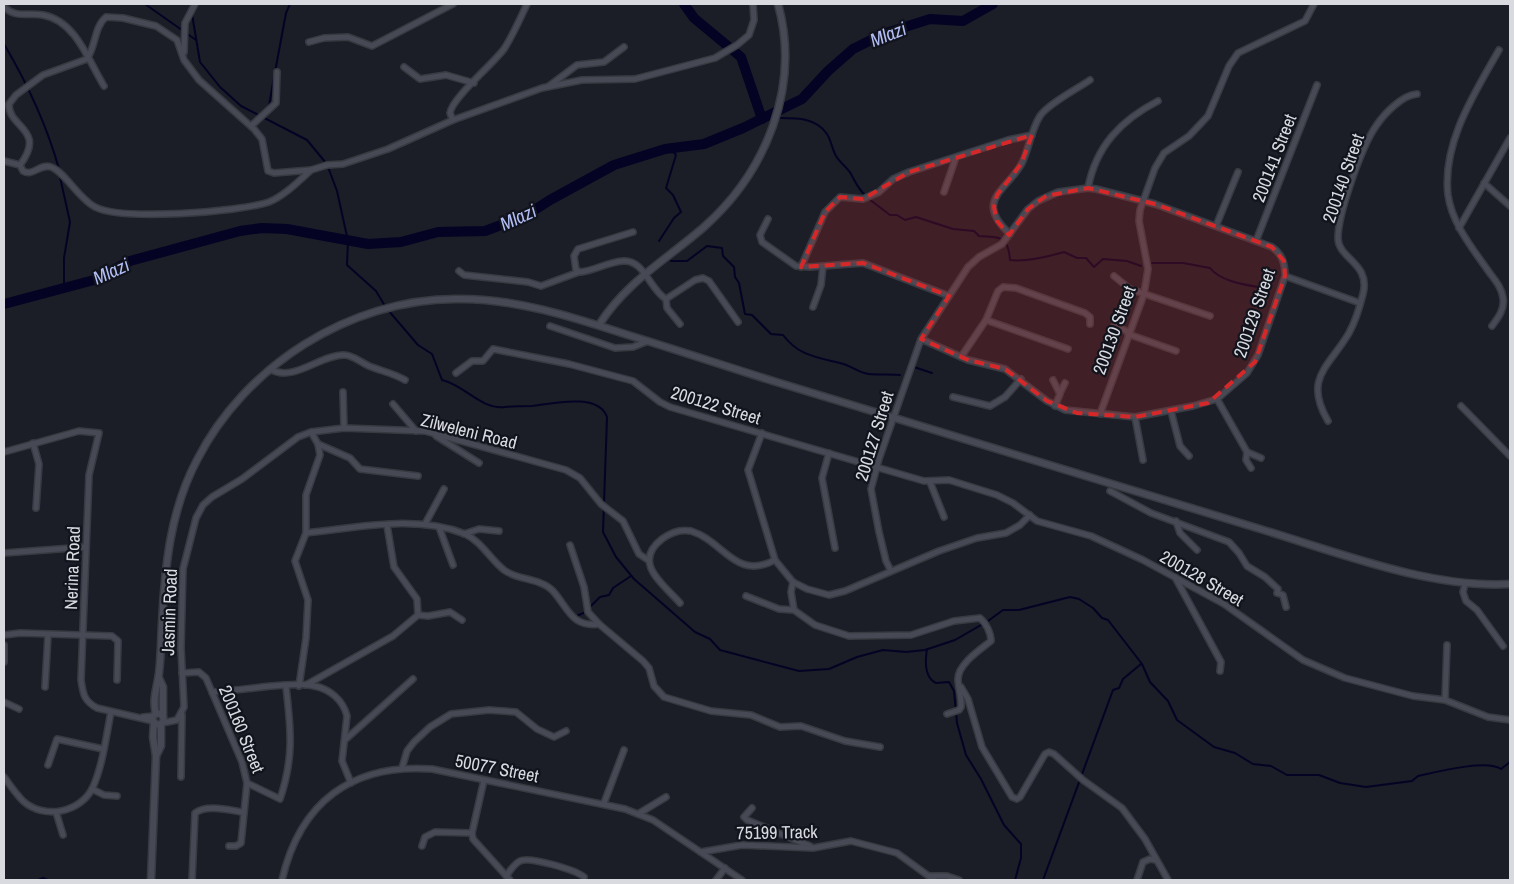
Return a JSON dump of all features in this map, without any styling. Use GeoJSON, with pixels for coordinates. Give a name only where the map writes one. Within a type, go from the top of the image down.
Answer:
{"type":"FeatureCollection","features":[{"type":"Feature","properties":{"kind":"street"},"geometry":{"type":"LineString","coordinates":[[184,60],[185,23],[195,4]]}},
{"type":"Feature","properties":{"kind":"street"},"geometry":{"type":"LineString","coordinates":[[309,42],[324,38],[348,38],[372,46],[453,4]]}},
{"type":"Feature","properties":{"kind":"street"},"geometry":{"type":"LineString","coordinates":[[453,120],[450,113],[452,104],[474,83],[505,48],[527,4]]}},
{"type":"Feature","properties":{"kind":"street"},"geometry":{"type":"LineString","coordinates":[[20,165],[29,148],[29,138],[10,112],[9,104],[42,75],[87,59],[92,52],[102,20],[106,17],[144,22],[169,33],[178,40],[184,60],[198,80],[251,126],[262,139],[267,168],[270,173],[311,170],[327,165],[343,164],[388,149],[453,120],[549,86],[591,79],[636,79],[704,62],[737,46],[751,32],[754,16],[753,4]]}},
{"type":"Feature","properties":{"kind":"street"},"geometry":{"type":"LineString","coordinates":[[598,326],[616,300],[705,226],[733,199],[750,176],[766,146],[776,118],[783,83],[785,50],[778,4]]}},
{"type":"Feature","properties":{"kind":"street","name":"200130 Street"},"geometry":{"type":"LineString","coordinates":[[1100,414],[1144,294],[1148,269],[1139,221],[1142,200],[1160,158],[1189,136],[1208,116],[1232,59],[1252,44],[1306,21],[1314,4]]}},
{"type":"Feature","properties":{"kind":"street"},"geometry":{"type":"LineString","coordinates":[[4,7],[16,15],[40,14],[62,23],[77,37],[87,59],[104,86]]}},
{"type":"Feature","properties":{"kind":"street"},"geometry":{"type":"LineString","coordinates":[[549,86],[577,66],[604,62],[624,47]]}},
{"type":"Feature","properties":{"kind":"street"},"geometry":{"type":"LineString","coordinates":[[1492,326],[1503,309],[1503,298],[1499,287],[1460,228],[1448,197],[1448,188],[1454,140],[1477,88],[1499,50]]}},
{"type":"Feature","properties":{"kind":"street"},"geometry":{"type":"LineString","coordinates":[[404,67],[420,79],[446,75],[474,83]]}},
{"type":"Feature","properties":{"kind":"street"},"geometry":{"type":"LineString","coordinates":[[251,126],[276,103],[277,72]]}},
{"type":"Feature","properties":{"kind":"street"},"geometry":{"type":"LineString","coordinates":[[1009,235],[997,221],[994,214],[995,202],[1003,185],[1021,164],[1040,116],[1090,80]]}},
{"type":"Feature","properties":{"kind":"street","name":"200141 Street"},"geometry":{"type":"LineString","coordinates":[[1256,240],[1317,85]]}},
{"type":"Feature","properties":{"kind":"street","name":"200140 Street"},"geometry":{"type":"LineString","coordinates":[[1328,421],[1318,402],[1318,383],[1329,359],[1350,332],[1364,288],[1362,272],[1338,243],[1338,228],[1362,156],[1376,126],[1404,98],[1417,94]]}},
{"type":"Feature","properties":{"kind":"street"},"geometry":{"type":"LineString","coordinates":[[1088,188],[1094,164],[1111,136],[1136,114],[1158,101]]}},
{"type":"Feature","properties":{"kind":"street"},"geometry":{"type":"LineString","coordinates":[[801,267],[825,212],[840,197],[863,199],[879,192],[900,175],[1008,140],[1032,135]]}},
{"type":"Feature","properties":{"kind":"street"},"geometry":{"type":"LineString","coordinates":[[1460,228],[1510,138]]}},
{"type":"Feature","properties":{"kind":"street"},"geometry":{"type":"LineString","coordinates":[[944,192],[956,157]]}},
{"type":"Feature","properties":{"kind":"street"},"geometry":{"type":"LineString","coordinates":[[4,162],[20,165],[26,173],[44,166],[53,168],[79,196],[97,208],[140,214],[191,214],[264,203],[277,198],[311,170]]}},
{"type":"Feature","properties":{"kind":"street"},"geometry":{"type":"LineString","coordinates":[[1216,226],[1238,172]]}},
{"type":"Feature","properties":{"kind":"street"},"geometry":{"type":"LineString","coordinates":[[1484,183],[1510,206]]}},
{"type":"Feature","properties":{"kind":"street","name":"200129 Street"},"geometry":{"type":"LineString","coordinates":[[1088,188],[1142,200],[1256,240],[1277,251],[1284,261],[1284,276],[1255,362],[1217,399],[1171,411],[1135,417],[1077,413],[1055,406],[1005,369],[961,357],[921,339],[971,263],[1002,244],[1028,210],[1046,196],[1088,188]]}},
{"type":"Feature","properties":{"kind":"street"},"geometry":{"type":"LineString","coordinates":[[768,219],[760,235],[762,242],[791,263],[801,267],[863,263],[949,296]]}},
{"type":"Feature","properties":{"kind":"street"},"geometry":{"type":"LineString","coordinates":[[579,272],[574,261],[574,254],[578,249],[633,232]]}},
{"type":"Feature","properties":{"kind":"street"},"geometry":{"type":"LineString","coordinates":[[458,270],[464,275],[528,282],[541,286],[579,272],[624,261],[636,264],[666,299],[665,304],[680,324]]}},
{"type":"Feature","properties":{"kind":"street"},"geometry":{"type":"LineString","coordinates":[[813,307],[821,285],[823,266]]}},
{"type":"Feature","properties":{"kind":"street"},"geometry":{"type":"LineString","coordinates":[[1114,276],[1130,289],[1210,316]]}},
{"type":"Feature","properties":{"kind":"street"},"geometry":{"type":"LineString","coordinates":[[1284,276],[1360,303]]}},
{"type":"Feature","properties":{"kind":"street"},"geometry":{"type":"LineString","coordinates":[[666,299],[695,280],[703,278],[709,282],[738,322]]}},
{"type":"Feature","properties":{"kind":"street"},"geometry":{"type":"LineString","coordinates":[[961,357],[986,320],[998,291],[1008,286],[1085,313],[1090,317],[1090,324]]}},
{"type":"Feature","properties":{"kind":"street"},"geometry":{"type":"LineString","coordinates":[[151,880],[156,756],[161,746],[158,719],[153,706],[159,678],[168,543],[188,477],[204,445],[224,416],[249,387],[270,369],[308,342],[355,319],[382,310],[429,300],[488,300],[543,309],[1336,552],[1430,578],[1465,584],[1510,584]]}},
{"type":"Feature","properties":{"kind":"street"},"geometry":{"type":"LineString","coordinates":[[986,320],[1068,349]]}},
{"type":"Feature","properties":{"kind":"street"},"geometry":{"type":"LineString","coordinates":[[550,326],[614,348],[633,347],[648,341]]}},
{"type":"Feature","properties":{"kind":"street"},"geometry":{"type":"LineString","coordinates":[[1114,326],[1176,351]]}},
{"type":"Feature","properties":{"kind":"street","name":"200127 Street"},"geometry":{"type":"LineString","coordinates":[[891,571],[885,559],[871,494],[876,466],[921,339]]}},
{"type":"Feature","properties":{"kind":"street","name":"200122 Street"},"geometry":{"type":"LineString","coordinates":[[456,373],[472,361],[480,362],[485,360],[495,348],[569,364],[633,381],[664,405],[876,466]]}},
{"type":"Feature","properties":{"kind":"street"},"geometry":{"type":"LineString","coordinates":[[270,369],[278,374],[283,374],[302,369],[324,359],[342,355],[350,356],[371,367],[394,373],[405,380]]}},
{"type":"Feature","properties":{"kind":"street"},"geometry":{"type":"LineString","coordinates":[[953,397],[990,406],[1005,397],[1021,379]]}},
{"type":"Feature","properties":{"kind":"street"},"geometry":{"type":"LineString","coordinates":[[1053,380],[1060,394]]}},
{"type":"Feature","properties":{"kind":"street"},"geometry":{"type":"LineString","coordinates":[[1055,406],[1065,383]]}},
{"type":"Feature","properties":{"kind":"street"},"geometry":{"type":"LineString","coordinates":[[343,392],[344,428]]}},
{"type":"Feature","properties":{"kind":"street"},"geometry":{"type":"LineString","coordinates":[[1217,399],[1247,452],[1246,460],[1250,468]]}},
{"type":"Feature","properties":{"kind":"street"},"geometry":{"type":"LineString","coordinates":[[393,404],[416,431]]}},
{"type":"Feature","properties":{"kind":"street"},"geometry":{"type":"LineString","coordinates":[[1461,406],[1510,456]]}},
{"type":"Feature","properties":{"kind":"street"},"geometry":{"type":"LineString","coordinates":[[1171,411],[1180,446],[1189,456]]}},
{"type":"Feature","properties":{"kind":"street"},"geometry":{"type":"LineString","coordinates":[[1135,417],[1143,460]]}},
{"type":"Feature","properties":{"kind":"street","name":"Zilweleni Road"},"geometry":{"type":"LineString","coordinates":[[203,505],[298,438],[311,432],[344,428],[416,431],[434,434],[566,470],[583,481],[601,504],[623,521],[639,554],[648,560],[652,572],[680,603]]}},
{"type":"Feature","properties":{"kind":"street","name":"Nerina Road"},"geometry":{"type":"LineString","coordinates":[[33,443],[79,431],[99,433],[89,475],[81,680],[83,695],[90,703],[111,712]]}},
{"type":"Feature","properties":{"kind":"street"},"geometry":{"type":"LineString","coordinates":[[302,686],[308,600],[296,561],[306,533],[306,495],[320,459],[318,444],[311,432]]}},
{"type":"Feature","properties":{"kind":"street"},"geometry":{"type":"LineString","coordinates":[[762,433],[748,470],[775,560],[793,582],[807,589],[829,594],[845,591],[969,540],[1006,533],[1020,525],[1030,515]]}},
{"type":"Feature","properties":{"kind":"street"},"geometry":{"type":"LineString","coordinates":[[434,434],[452,448],[479,463]]}},
{"type":"Feature","properties":{"kind":"street"},"geometry":{"type":"LineString","coordinates":[[4,452],[33,443],[39,464],[36,508]]}},
{"type":"Feature","properties":{"kind":"street"},"geometry":{"type":"LineString","coordinates":[[318,444],[350,458],[360,469],[418,476]]}},
{"type":"Feature","properties":{"kind":"street"},"geometry":{"type":"LineString","coordinates":[[829,452],[822,478],[835,548]]}},
{"type":"Feature","properties":{"kind":"street"},"geometry":{"type":"LineString","coordinates":[[1247,452],[1261,458]]}},
{"type":"Feature","properties":{"kind":"street","name":"200128 Street"},"geometry":{"type":"LineString","coordinates":[[876,466],[930,482],[949,480],[997,495],[1046,524],[1091,536],[1174,576],[1224,604],[1294,655],[1311,664],[1360,682],[1413,696],[1445,700],[1488,717],[1510,720]]}},
{"type":"Feature","properties":{"kind":"street"},"geometry":{"type":"LineString","coordinates":[[930,482],[944,517]]}},
{"type":"Feature","properties":{"kind":"street"},"geometry":{"type":"LineString","coordinates":[[425,524],[444,489]]}},
{"type":"Feature","properties":{"kind":"street"},"geometry":{"type":"LineString","coordinates":[[1110,491],[1151,513],[1176,520],[1229,542],[1247,566],[1265,577],[1278,589],[1277,593],[1283,595],[1286,607]]}},
{"type":"Feature","properties":{"kind":"street","name":"Jasmin Road"},"geometry":{"type":"LineString","coordinates":[[181,778],[182,715],[184,707],[182,673],[183,569],[196,518],[203,505]]}},
{"type":"Feature","properties":{"kind":"street"},"geometry":{"type":"LineString","coordinates":[[1176,520],[1180,534],[1197,550]]}},
{"type":"Feature","properties":{"kind":"street"},"geometry":{"type":"LineString","coordinates":[[306,533],[387,525],[425,524],[439,526],[464,534],[478,542],[506,572],[527,577],[551,590],[579,623],[599,624]]}},
{"type":"Feature","properties":{"kind":"street"},"geometry":{"type":"LineString","coordinates":[[387,525],[394,566],[418,599],[418,615]]}},
{"type":"Feature","properties":{"kind":"street"},"geometry":{"type":"LineString","coordinates":[[439,526],[453,565]]}},
{"type":"Feature","properties":{"kind":"street"},"geometry":{"type":"LineString","coordinates":[[464,534],[479,529],[499,531]]}},
{"type":"Feature","properties":{"kind":"street"},"geometry":{"type":"LineString","coordinates":[[648,560],[649,552],[661,540],[671,534],[684,530],[694,533],[740,564],[755,567],[775,560]]}},
{"type":"Feature","properties":{"kind":"street"},"geometry":{"type":"LineString","coordinates":[[570,545],[584,587],[588,612],[599,624],[643,661],[649,668],[654,686],[664,697],[711,711],[751,715],[780,727],[801,726],[845,741],[880,747]]}},
{"type":"Feature","properties":{"kind":"street"},"geometry":{"type":"LineString","coordinates":[[4,553],[86,547]]}},
{"type":"Feature","properties":{"kind":"street"},"geometry":{"type":"LineString","coordinates":[[1174,576],[1221,662],[1220,672]]}},
{"type":"Feature","properties":{"kind":"street"},"geometry":{"type":"LineString","coordinates":[[793,582],[791,592],[794,610]]}},
{"type":"Feature","properties":{"kind":"street"},"geometry":{"type":"LineString","coordinates":[[1465,584],[1463,592],[1466,601],[1477,610],[1488,628],[1503,646]]}},
{"type":"Feature","properties":{"kind":"street"},"geometry":{"type":"LineString","coordinates":[[746,596],[779,608],[794,610],[816,625],[849,636],[902,636],[923,633],[954,621],[974,617],[984,621],[991,641],[975,652],[960,671],[958,683],[961,706],[959,710],[947,714]]}},
{"type":"Feature","properties":{"kind":"street"},"geometry":{"type":"LineString","coordinates":[[302,686],[393,636],[418,615],[428,616],[450,612],[462,620]]}},
{"type":"Feature","properties":{"kind":"street"},"geometry":{"type":"LineString","coordinates":[[4,635],[20,633],[112,636],[118,641],[117,680]]}},
{"type":"Feature","properties":{"kind":"street"},"geometry":{"type":"LineString","coordinates":[[45,687],[48,635]]}},
{"type":"Feature","properties":{"kind":"street"},"geometry":{"type":"LineString","coordinates":[[4,645],[4,662]]}},
{"type":"Feature","properties":{"kind":"street"},"geometry":{"type":"LineString","coordinates":[[1445,700],[1447,646]]}},
{"type":"Feature","properties":{"kind":"street","name":"200160 Street"},"geometry":{"type":"LineString","coordinates":[[182,673],[204,674],[242,762],[247,783],[280,799],[291,756],[286,687]]}},
{"type":"Feature","properties":{"kind":"street"},"geometry":{"type":"LineString","coordinates":[[158,719],[163,687],[159,678]]}},
{"type":"Feature","properties":{"kind":"street"},"geometry":{"type":"LineString","coordinates":[[345,740],[412,679]]}},
{"type":"Feature","properties":{"kind":"street"},"geometry":{"type":"LineString","coordinates":[[958,683],[968,699],[982,747],[1010,794],[1015,799],[1018,799],[1024,792],[1045,754],[1049,752],[1054,754],[1083,780],[1118,804],[1145,839],[1168,880]]}},
{"type":"Feature","properties":{"kind":"street"},"geometry":{"type":"LineString","coordinates":[[212,692],[302,686],[322,688],[340,701],[347,716],[342,761],[351,783]]}},
{"type":"Feature","properties":{"kind":"street"},"geometry":{"type":"LineString","coordinates":[[4,702],[19,709]]}},
{"type":"Feature","properties":{"kind":"street"},"geometry":{"type":"LineString","coordinates":[[402,768],[407,751],[414,742],[439,720],[451,714],[489,710],[516,712],[547,735],[554,737],[566,732]]}},
{"type":"Feature","properties":{"kind":"street"},"geometry":{"type":"LineString","coordinates":[[4,777],[24,802],[41,810],[56,812],[74,807],[85,799],[92,789],[111,712],[177,720],[182,715]]}},
{"type":"Feature","properties":{"kind":"street"},"geometry":{"type":"LineString","coordinates":[[48,765],[57,739],[103,749]]}},
{"type":"Feature","properties":{"kind":"street"},"geometry":{"type":"LineString","coordinates":[[604,803],[624,750]]}},
{"type":"Feature","properties":{"kind":"street","name":"50077 Street"},"geometry":{"type":"LineString","coordinates":[[282,880],[289,853],[305,823],[324,801],[351,783],[373,773],[402,768],[432,769],[604,803],[638,814],[653,820],[742,880]]}},
{"type":"Feature","properties":{"kind":"street"},"geometry":{"type":"LineString","coordinates":[[484,780],[472,833],[478,846],[508,878],[517,862],[528,859],[574,870],[584,877]]}},
{"type":"Feature","properties":{"kind":"street"},"geometry":{"type":"LineString","coordinates":[[229,846],[241,843],[242,812],[247,783]]}},
{"type":"Feature","properties":{"kind":"street"},"geometry":{"type":"LineString","coordinates":[[92,789],[104,795],[117,796]]}},
{"type":"Feature","properties":{"kind":"street"},"geometry":{"type":"LineString","coordinates":[[638,814],[666,797]]}},
{"type":"Feature","properties":{"kind":"street"},"geometry":{"type":"LineString","coordinates":[[752,808],[745,819],[813,848]]}},
{"type":"Feature","properties":{"kind":"street"},"geometry":{"type":"LineString","coordinates":[[192,880],[195,813],[199,810],[214,809],[242,812]]}},
{"type":"Feature","properties":{"kind":"street"},"geometry":{"type":"LineString","coordinates":[[56,812],[63,836]]}},
{"type":"Feature","properties":{"kind":"street"},"geometry":{"type":"LineString","coordinates":[[422,846],[425,837],[435,832],[472,833]]}},
{"type":"Feature","properties":{"kind":"street","name":"75199 Track"},"geometry":{"type":"LineString","coordinates":[[701,852],[742,845],[813,848],[846,841],[872,846],[905,857],[934,880]]}},
{"type":"Feature","properties":{"kind":"street"},"geometry":{"type":"LineString","coordinates":[[1137,880],[1143,862],[1150,859],[1156,860]]}},
{"type":"Feature","properties":{"kind":"street"},"geometry":{"type":"LineString","coordinates":[[716,880],[725,868]]}},
{"type":"Feature","properties":{"kind":"street"},"geometry":{"type":"LineString","coordinates":[[928,876],[947,876],[960,880]]}},
{"type":"Feature","properties":{"kind":"highlighted area"},"geometry":{"type":"Polygon","coordinates":[[[1032,135],[1021,164],[997,195],[994,207],[997,221],[1009,235],[1028,209],[1046,196],[1088,188],[1155,204],[1272,247],[1284,261],[1285,276],[1255,362],[1208,403],[1135,417],[1077,413],[1047,401],[1005,369],[968,360],[921,339],[949,296],[863,263],[801,267],[825,212],[840,197],[863,199],[909,172],[1032,135]]]}},
{"type":"Feature","properties":{"kind":"waterway"},"geometry":{"type":"LineString","coordinates":[[145,4],[196,40]]}},
{"type":"Feature","properties":{"kind":"waterway"},"geometry":{"type":"LineString","coordinates":[[275,72],[286,13],[290,4]]}},
{"type":"Feature","properties":{"kind":"waterway"},"geometry":{"type":"LineString","coordinates":[[684,4],[694,18],[741,57],[762,119]]}},
{"type":"Feature","properties":{"kind":"waterway","name":"Mlazi"},"geometry":{"type":"LineString","coordinates":[[4,304],[94,280],[130,261],[240,231],[262,228],[287,229],[368,244],[401,242],[438,232],[485,231],[525,216],[614,165],[665,149],[704,144],[743,128],[802,99],[828,71],[853,49],[883,34],[930,19],[963,21],[993,4]]}},
{"type":"Feature","properties":{"kind":"waterway"},"geometry":{"type":"LineString","coordinates":[[192,14],[200,62],[220,87],[241,106],[307,140],[326,163]]}},
{"type":"Feature","properties":{"kind":"waterway"},"geometry":{"type":"LineString","coordinates":[[4,44],[36,105],[59,169]]}},
{"type":"Feature","properties":{"kind":"waterway"},"geometry":{"type":"LineString","coordinates":[[269,106],[274,77]]}},
{"type":"Feature","properties":{"kind":"waterway","name":"Mlazi"},"geometry":{"type":"LineString","coordinates":[[765,118],[772,118]]}},
{"type":"Feature","properties":{"kind":"waterway"},"geometry":{"type":"LineString","coordinates":[[777,118],[811,121],[822,128],[828,136],[839,161],[866,196]]}},
{"type":"Feature","properties":{"kind":"waterway"},"geometry":{"type":"LineString","coordinates":[[659,241],[674,218],[681,212],[673,195],[666,188],[676,155],[670,148]]}},
{"type":"Feature","properties":{"kind":"waterway","name":"Mlazi"},"geometry":{"type":"LineString","coordinates":[[328,167],[337,191],[348,241],[347,265],[376,291],[385,306]]}},
{"type":"Feature","properties":{"kind":"waterway"},"geometry":{"type":"LineString","coordinates":[[60,177],[70,222],[64,258],[64,289]]}},
{"type":"Feature","properties":{"kind":"waterway"},"geometry":{"type":"LineString","coordinates":[[869,199],[890,215],[897,215],[905,220],[916,217],[953,229],[974,231],[979,236],[1001,239],[1007,246],[1010,260],[1030,260],[1064,252],[1077,258],[1086,258],[1094,267],[1103,259],[1127,261],[1141,266]]}},
{"type":"Feature","properties":{"kind":"waterway"},"geometry":{"type":"LineString","coordinates":[[671,261],[687,261],[707,246],[722,248],[723,256],[734,267],[745,314],[752,315],[771,334],[783,335],[795,347],[808,355],[844,364],[865,373],[900,375]]}},
{"type":"Feature","properties":{"kind":"waterway"},"geometry":{"type":"LineString","coordinates":[[1152,263],[1183,263],[1210,268],[1227,280],[1264,288]]}},
{"type":"Feature","properties":{"kind":"waterway"},"geometry":{"type":"LineString","coordinates":[[388,310],[418,345],[432,354],[442,380],[450,382],[488,405],[496,407],[532,406],[573,401],[594,404],[602,409],[607,417],[603,532],[616,557],[634,579],[695,632],[710,639],[720,650],[799,671],[829,669],[857,657],[883,650],[906,652],[925,650],[955,640],[1003,610],[1019,610],[1070,597],[1079,599],[1093,608],[1102,618],[1108,620],[1142,664],[1150,682],[1168,701],[1177,720],[1214,747],[1235,753],[1253,764],[1271,766],[1287,775],[1319,775],[1340,783],[1366,787],[1412,781],[1418,776],[1461,767],[1485,765],[1501,769],[1510,762]]}},
{"type":"Feature","properties":{"kind":"waterway"},"geometry":{"type":"LineString","coordinates":[[914,367],[932,373]]}},
{"type":"Feature","properties":{"kind":"waterway"},"geometry":{"type":"LineString","coordinates":[[589,608],[600,597],[609,595],[613,588],[631,576]]}},
{"type":"Feature","properties":{"kind":"waterway"},"geometry":{"type":"LineString","coordinates":[[574,617],[586,612]]}},
{"type":"Feature","properties":{"kind":"waterway"},"geometry":{"type":"LineString","coordinates":[[927,649],[926,663],[929,677],[936,683],[949,682],[954,691],[957,723],[966,755],[981,779],[1004,825],[1021,844],[1021,858],[1015,880]]}},
{"type":"Feature","properties":{"kind":"waterway"},"geometry":{"type":"LineString","coordinates":[[1043,880],[1113,690],[1119,688],[1123,679],[1141,664]]}},
{"type":"Feature","properties":{"kind":"waterway"},"geometry":{"type":"LineString","coordinates":[[38,880],[43,878],[48,880]]}}]}
